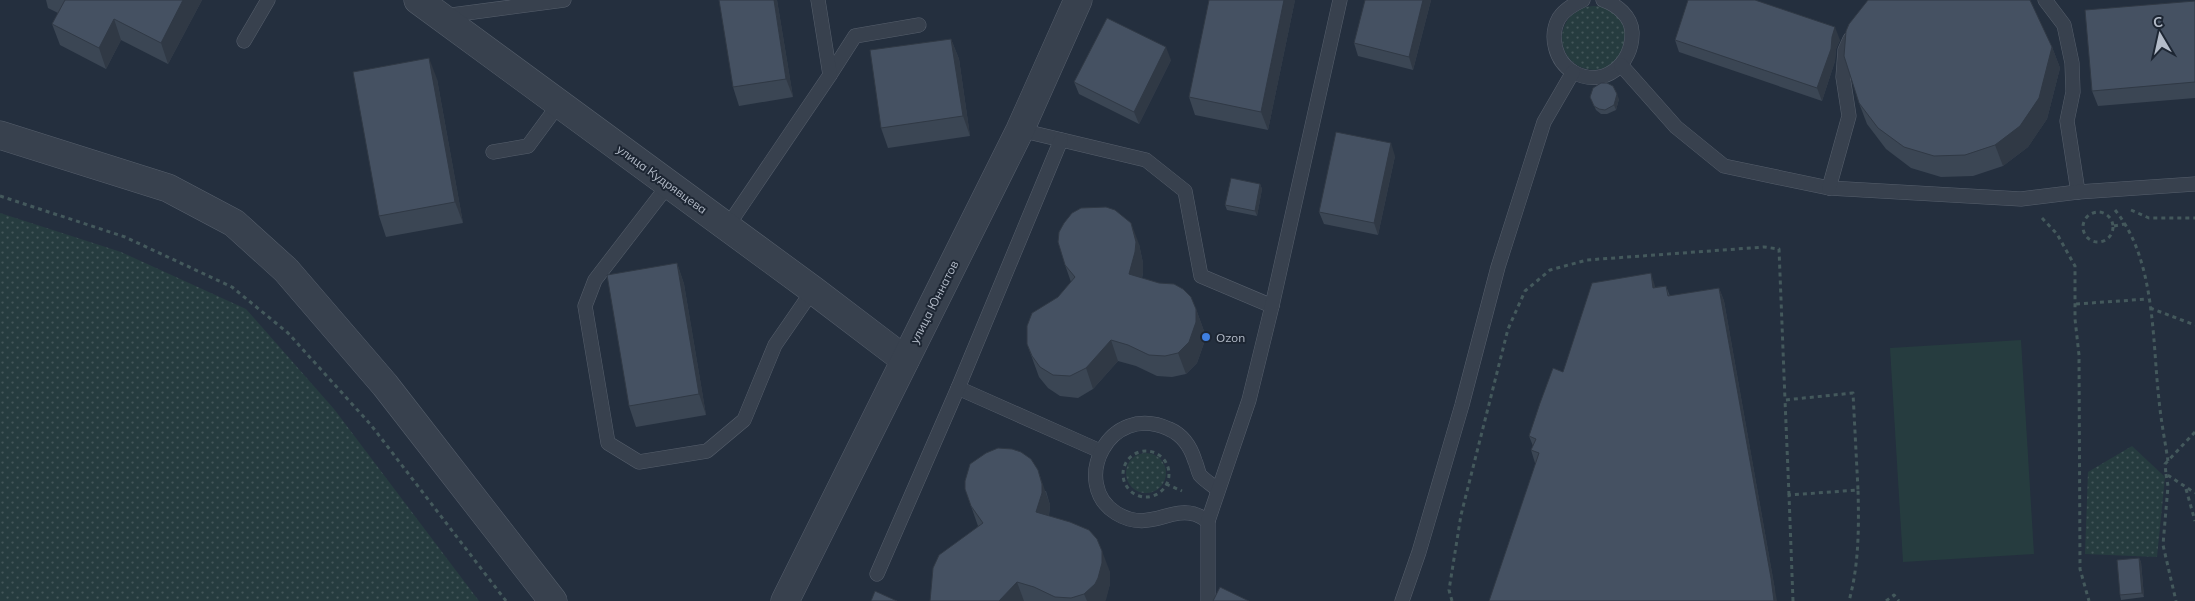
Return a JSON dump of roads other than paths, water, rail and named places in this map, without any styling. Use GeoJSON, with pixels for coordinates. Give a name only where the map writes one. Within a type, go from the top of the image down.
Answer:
{"type":"FeatureCollection","features":[{"type":"Feature","properties":{"kind":"street","name":"улица Кудрявцева"},"geometry":{"type":"LineString","coordinates":[[418,0],[813,290],[905,360]]}},
{"type":"Feature","properties":{"kind":"street","name":"улица Юннатов"},"geometry":{"type":"LineString","coordinates":[[785,601],[1020,130],[1078,0]]}},
{"type":"Feature","properties":{"kind":"street"},"geometry":{"type":"LineString","coordinates":[[0,135],[168,188],[234,223],[286,270],[385,385],[553,601]]}},
{"type":"Feature","properties":{"kind":"lane"},"geometry":{"type":"LineString","coordinates":[[244,41],[268,0]]}},
{"type":"Feature","properties":{"kind":"lane"},"geometry":{"type":"LineString","coordinates":[[440,17],[513,4],[564,0]]}},
{"type":"Feature","properties":{"kind":"lane"},"geometry":{"type":"LineString","coordinates":[[818,0],[830,75]]}},
{"type":"Feature","properties":{"kind":"lane"},"geometry":{"type":"LineString","coordinates":[[1208,601],[1208,521],[1249,400],[1272,306],[1340,0]]}},
{"type":"Feature","properties":{"kind":"lane"},"geometry":{"type":"LineString","coordinates":[[1583,0],[1570,6],[1560,17],[1554,32],[1555,48],[1562,61],[1573,72],[1587,77],[1603,76],[1617,70],[1627,58],[1632,44],[1632,28],[1626,14],[1614,4],[1603,0]]}},
{"type":"Feature","properties":{"kind":"lane"},"geometry":{"type":"LineString","coordinates":[[2045,0],[2064,25],[2072,63],[2073,92],[2067,121],[2078,192]]}},
{"type":"Feature","properties":{"kind":"lane"},"geometry":{"type":"LineString","coordinates":[[727,227],[856,36],[919,25]]}},
{"type":"Feature","properties":{"kind":"lane"},"geometry":{"type":"LineString","coordinates":[[1829,188],[1849,116],[1843,77],[1844,59],[1845,50],[1856,25]]}},
{"type":"Feature","properties":{"kind":"lane"},"geometry":{"type":"LineString","coordinates":[[1621,64],[1676,127],[1724,166],[1829,188],[2021,199],[2078,192],[2195,184]]}},
{"type":"Feature","properties":{"kind":"lane"},"geometry":{"type":"LineString","coordinates":[[1402,601],[1419,552],[1456,424],[1498,267],[1544,122],[1573,72]]}},
{"type":"Feature","properties":{"kind":"lane"},"geometry":{"type":"LineString","coordinates":[[493,152],[528,146],[559,104]]}},
{"type":"Feature","properties":{"kind":"lane"},"geometry":{"type":"LineString","coordinates":[[1020,130],[1146,160],[1184,191],[1201,276],[1272,306]]}},
{"type":"Feature","properties":{"kind":"lane"},"geometry":{"type":"LineString","coordinates":[[877,574],[958,388],[1060,140]]}},
{"type":"Feature","properties":{"kind":"lane"},"geometry":{"type":"LineString","coordinates":[[669,184],[595,280],[585,306],[608,443],[639,462],[706,451],[744,420],[775,345],[813,290]]}},
{"type":"Feature","properties":{"kind":"lane"},"geometry":{"type":"LineString","coordinates":[[958,388],[1100,451]]}},
{"type":"Feature","properties":{"kind":"lane"},"geometry":{"type":"LineString","coordinates":[[1208,521],[1194,514],[1184,514],[1140,521],[1129,520],[1115,513],[1105,502],[1099,489],[1097,465],[1100,451],[1118,431],[1131,425],[1147,424],[1161,426],[1172,430],[1184,440],[1192,451],[1200,474],[1218,490]]}},
{"type":"Feature","properties":{"kind":"place","name":"Ozon"},"geometry":{"type":"Point","coordinates":[1206,337]}}]}
